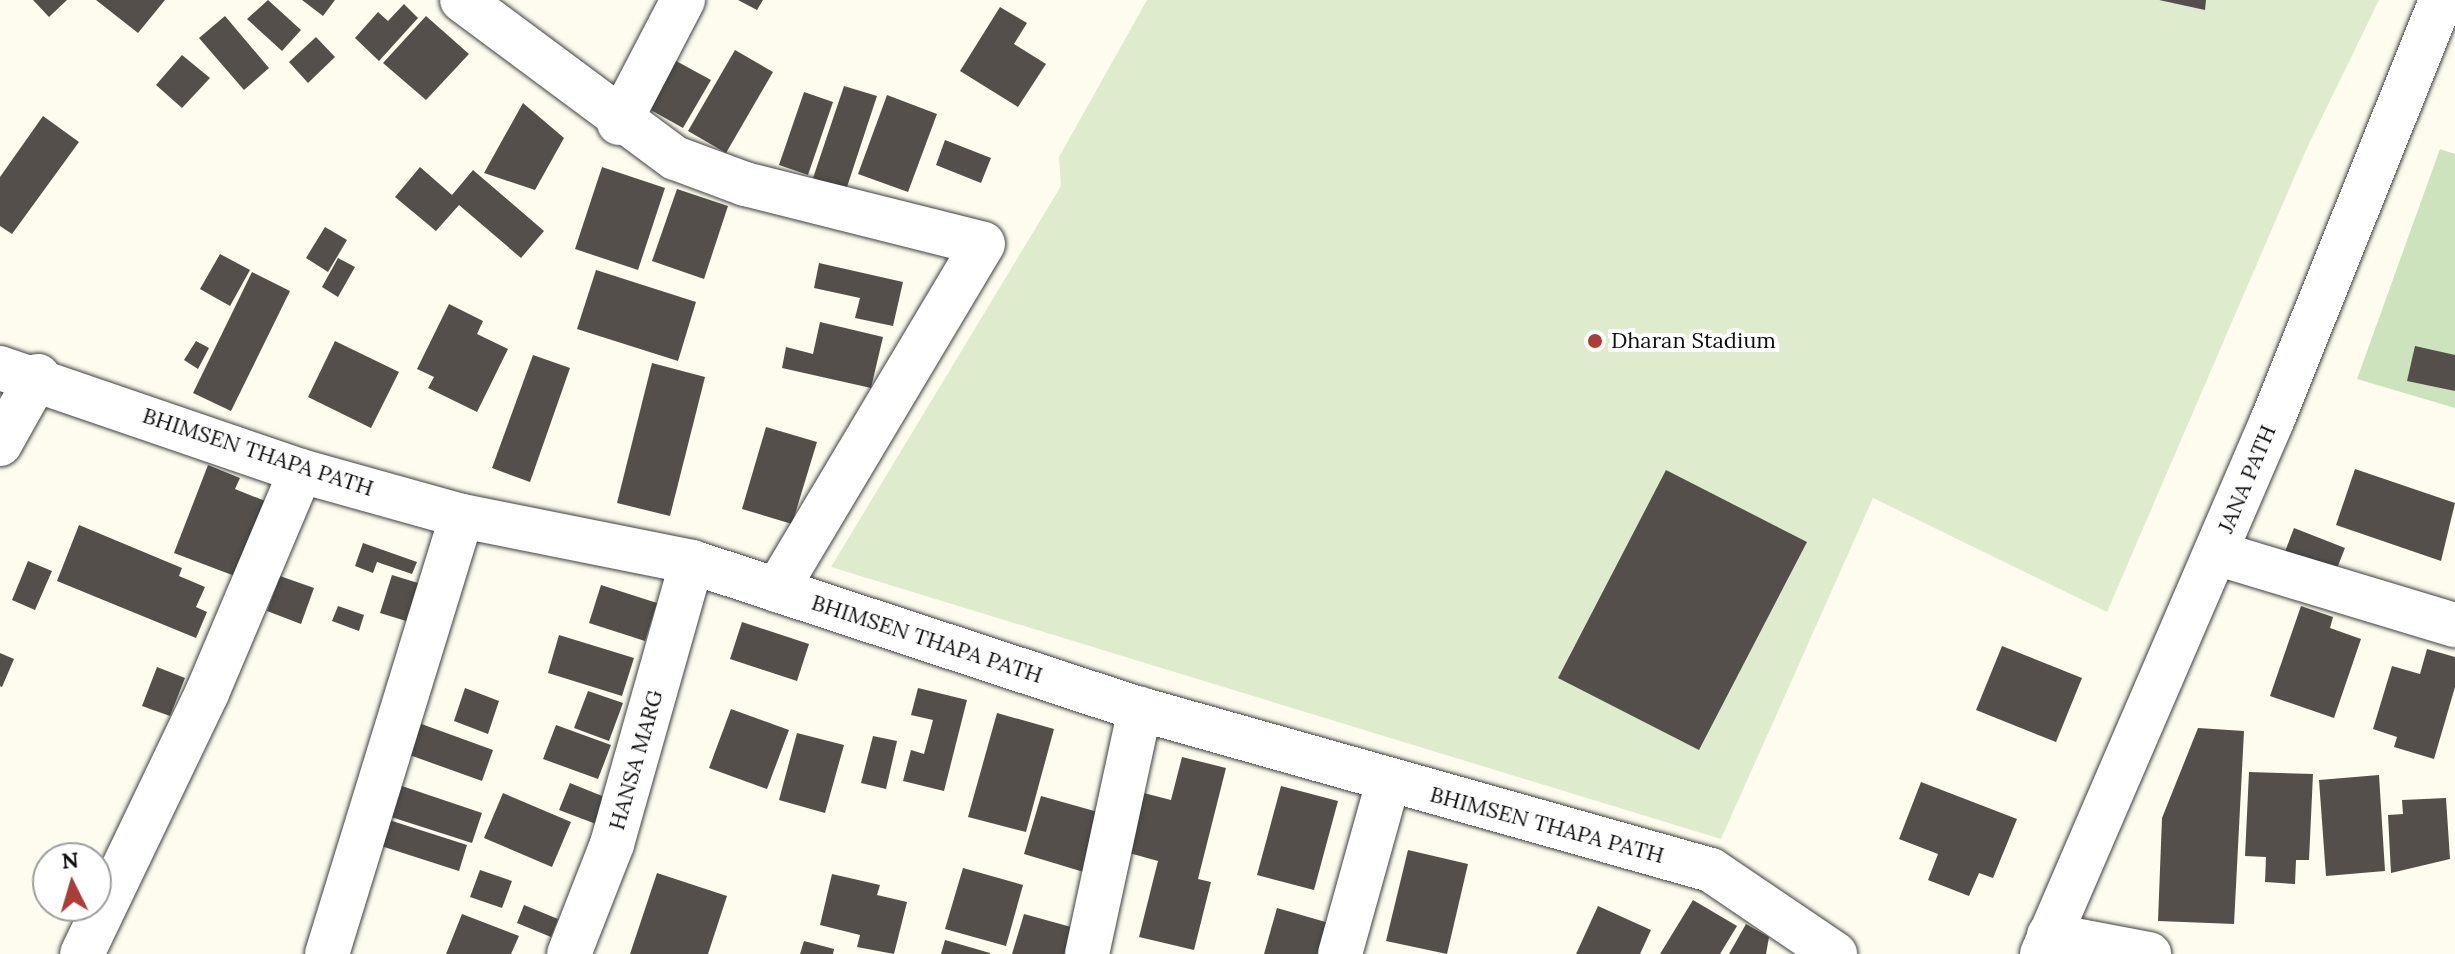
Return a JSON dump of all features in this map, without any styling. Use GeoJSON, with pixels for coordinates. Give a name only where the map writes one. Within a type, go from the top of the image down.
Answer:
{"type":"FeatureCollection","features":[{"type":"Feature","properties":{"kind":"street"},"geometry":{"type":"LineString","coordinates":[[462,0],[619,123],[675,158],[745,184],[983,244],[777,590]]}},
{"type":"Feature","properties":{"kind":"street"},"geometry":{"type":"LineString","coordinates":[[619,123],[683,0]]}},
{"type":"Feature","properties":{"kind":"street","name":"JANA PATH"},"geometry":{"type":"LineString","coordinates":[[2045,945],[2216,553],[2441,0]]}},
{"type":"Feature","properties":{"kind":"street"},"geometry":{"type":"LineString","coordinates":[[0,444],[19,372]]}},
{"type":"Feature","properties":{"kind":"street","name":"BHIMSEN THAPA PATH"},"geometry":{"type":"LineString","coordinates":[[19,372],[301,471],[462,516],[692,562],[1140,709],[1388,782],[1711,870],[1835,954]]}},
{"type":"Feature","properties":{"kind":"street"},"geometry":{"type":"LineString","coordinates":[[82,954],[207,693],[301,471]]}},
{"type":"Feature","properties":{"kind":"street"},"geometry":{"type":"LineString","coordinates":[[327,954],[462,516]]}},
{"type":"Feature","properties":{"kind":"street"},"geometry":{"type":"LineString","coordinates":[[2216,553],[2455,625]]}},
{"type":"Feature","properties":{"kind":"street","name":"HANSA MARG"},"geometry":{"type":"LineString","coordinates":[[569,954],[612,844],[692,562]]}},
{"type":"Feature","properties":{"kind":"street"},"geometry":{"type":"LineString","coordinates":[[1087,954],[1140,709]]}},
{"type":"Feature","properties":{"kind":"street"},"geometry":{"type":"LineString","coordinates":[[1340,954],[1388,782]]}},
{"type":"Feature","properties":{"kind":"street"},"geometry":{"type":"LineString","coordinates":[[2045,945],[2149,954]]}},
{"type":"Feature","properties":{"kind":"green space","name":"Dharan Stadium"},"geometry":{"type":"Polygon","coordinates":[[[1147,0],[2379,0],[2306,150],[2107,612],[1873,498],[1721,839],[831,567],[1061,186],[1059,157],[1147,0]]]}},
{"type":"Feature","properties":{"kind":"green space"},"geometry":{"type":"Polygon","coordinates":[[[2440,149],[2455,154],[2455,408],[2357,379],[2440,149]]]}},
{"type":"Feature","properties":{"kind":"building"},"geometry":{"type":"Polygon","coordinates":[[[33,0],[67,0],[49,17],[33,0]]]}},
{"type":"Feature","properties":{"kind":"building"},"geometry":{"type":"Polygon","coordinates":[[[96,0],[165,0],[138,33],[96,0]]]}},
{"type":"Feature","properties":{"kind":"building"},"geometry":{"type":"Polygon","coordinates":[[[268,0],[301,30],[282,51],[247,19],[268,0]]]}},
{"type":"Feature","properties":{"kind":"building"},"geometry":{"type":"Polygon","coordinates":[[[302,0],[335,0],[323,16],[302,0]]]}},
{"type":"Feature","properties":{"kind":"building"},"geometry":{"type":"Polygon","coordinates":[[[738,0],[763,0],[757,10],[738,0]]]}},
{"type":"Feature","properties":{"kind":"building"},"geometry":{"type":"Polygon","coordinates":[[[2159,0],[2206,0],[2205,10],[2159,0]]]}},
{"type":"Feature","properties":{"kind":"building"},"geometry":{"type":"Polygon","coordinates":[[[404,4],[418,18],[379,61],[355,38],[378,12],[388,21],[404,4]]]}},
{"type":"Feature","properties":{"kind":"building"},"geometry":{"type":"Polygon","coordinates":[[[1000,7],[1027,23],[1014,44],[1046,64],[1018,107],[960,71],[1000,7]]]}},
{"type":"Feature","properties":{"kind":"building"},"geometry":{"type":"Polygon","coordinates":[[[225,16],[269,68],[244,90],[199,38],[225,16]]]}},
{"type":"Feature","properties":{"kind":"building"},"geometry":{"type":"Polygon","coordinates":[[[426,16],[469,54],[426,100],[383,63],[426,16]]]}},
{"type":"Feature","properties":{"kind":"building"},"geometry":{"type":"Polygon","coordinates":[[[316,37],[335,57],[308,83],[289,62],[316,37]]]}},
{"type":"Feature","properties":{"kind":"building"},"geometry":{"type":"Polygon","coordinates":[[[735,50],[773,72],[726,153],[688,131],[735,50]]]}},
{"type":"Feature","properties":{"kind":"building"},"geometry":{"type":"Polygon","coordinates":[[[182,55],[210,78],[182,108],[156,85],[182,55]]]}},
{"type":"Feature","properties":{"kind":"building"},"geometry":{"type":"Polygon","coordinates":[[[667,56],[711,80],[683,128],[640,104],[667,56]]]}},
{"type":"Feature","properties":{"kind":"building"},"geometry":{"type":"Polygon","coordinates":[[[844,86],[877,96],[846,190],[813,178],[844,86]]]}},
{"type":"Feature","properties":{"kind":"building"},"geometry":{"type":"Polygon","coordinates":[[[804,92],[833,102],[808,175],[779,165],[804,92]]]}},
{"type":"Feature","properties":{"kind":"building"},"geometry":{"type":"Polygon","coordinates":[[[887,95],[937,114],[908,192],[858,174],[887,95]]]}},
{"type":"Feature","properties":{"kind":"building"},"geometry":{"type":"Polygon","coordinates":[[[523,103],[564,138],[535,190],[484,173],[523,103]]]}},
{"type":"Feature","properties":{"kind":"building"},"geometry":{"type":"Polygon","coordinates":[[[43,116],[79,142],[12,234],[0,226],[0,177],[43,116]]]}},
{"type":"Feature","properties":{"kind":"building"},"geometry":{"type":"Polygon","coordinates":[[[945,140],[991,158],[981,183],[936,165],[945,140]]]}},
{"type":"Feature","properties":{"kind":"building"},"geometry":{"type":"Polygon","coordinates":[[[420,167],[452,195],[473,170],[544,231],[521,258],[459,205],[436,231],[395,197],[420,167]]]}},
{"type":"Feature","properties":{"kind":"building"},"geometry":{"type":"Polygon","coordinates":[[[602,167],[665,188],[638,270],[575,249],[602,167]]]}},
{"type":"Feature","properties":{"kind":"building"},"geometry":{"type":"Polygon","coordinates":[[[677,189],[728,206],[704,279],[652,261],[677,189]]]}},
{"type":"Feature","properties":{"kind":"building"},"geometry":{"type":"Polygon","coordinates":[[[325,227],[347,240],[328,272],[306,258],[325,227]]]}},
{"type":"Feature","properties":{"kind":"building"},"geometry":{"type":"Polygon","coordinates":[[[220,254],[250,270],[230,306],[200,289],[220,254]]]}},
{"type":"Feature","properties":{"kind":"building"},"geometry":{"type":"Polygon","coordinates":[[[338,258],[355,267],[338,297],[322,287],[338,258]]]}},
{"type":"Feature","properties":{"kind":"building"},"geometry":{"type":"Polygon","coordinates":[[[819,263],[903,282],[893,326],[855,318],[860,298],[814,288],[819,263]]]}},
{"type":"Feature","properties":{"kind":"building"},"geometry":{"type":"Polygon","coordinates":[[[596,270],[696,302],[678,361],[577,329],[596,270]]]}},
{"type":"Feature","properties":{"kind":"building"},"geometry":{"type":"Polygon","coordinates":[[[252,272],[290,291],[231,411],[193,393],[252,272]]]}},
{"type":"Feature","properties":{"kind":"building"},"geometry":{"type":"Polygon","coordinates":[[[449,304],[483,321],[477,334],[508,349],[477,412],[428,388],[434,377],[417,369],[449,304]]]}},
{"type":"Feature","properties":{"kind":"building"},"geometry":{"type":"Polygon","coordinates":[[[820,322],[883,337],[871,388],[782,368],[786,347],[813,354],[820,322]]]}},
{"type":"Feature","properties":{"kind":"building"},"geometry":{"type":"Polygon","coordinates":[[[196,341],[209,348],[198,369],[184,360],[196,341]]]}},
{"type":"Feature","properties":{"kind":"building"},"geometry":{"type":"Polygon","coordinates":[[[335,341],[399,372],[371,428],[308,397],[335,341]]]}},
{"type":"Feature","properties":{"kind":"building"},"geometry":{"type":"Polygon","coordinates":[[[2415,346],[2455,355],[2455,391],[2407,381],[2415,346]]]}},
{"type":"Feature","properties":{"kind":"building"},"geometry":{"type":"Polygon","coordinates":[[[533,355],[570,368],[530,482],[492,468],[533,355]]]}},
{"type":"Feature","properties":{"kind":"building"},"geometry":{"type":"Polygon","coordinates":[[[652,363],[705,377],[670,516],[617,503],[652,363]]]}},
{"type":"Feature","properties":{"kind":"building"},"geometry":{"type":"Polygon","coordinates":[[[766,427],[817,442],[792,524],[742,509],[766,427]]]}},
{"type":"Feature","properties":{"kind":"building"},"geometry":{"type":"Polygon","coordinates":[[[208,465],[240,478],[235,489],[270,503],[240,578],[174,553],[208,465]]]}},
{"type":"Feature","properties":{"kind":"building"},"geometry":{"type":"Polygon","coordinates":[[[2355,469],[2455,503],[2441,561],[2336,525],[2355,469]]]}},
{"type":"Feature","properties":{"kind":"building"},"geometry":{"type":"Polygon","coordinates":[[[1666,470],[1807,542],[1699,750],[1558,678],[1666,470]]]}},
{"type":"Feature","properties":{"kind":"building"},"geometry":{"type":"Polygon","coordinates":[[[79,525],[182,568],[179,576],[205,587],[196,607],[207,612],[196,638],[57,581],[79,525]]]}},
{"type":"Feature","properties":{"kind":"building"},"geometry":{"type":"Polygon","coordinates":[[[2294,528],[2345,548],[2334,576],[2283,557],[2294,528]]]}},
{"type":"Feature","properties":{"kind":"building"},"geometry":{"type":"Polygon","coordinates":[[[363,543],[417,562],[412,574],[377,562],[373,573],[355,566],[363,543]]]}},
{"type":"Feature","properties":{"kind":"building"},"geometry":{"type":"Polygon","coordinates":[[[28,561],[52,571],[35,610],[12,600],[28,561]]]}},
{"type":"Feature","properties":{"kind":"building"},"geometry":{"type":"Polygon","coordinates":[[[392,575],[418,583],[406,621],[380,613],[392,575]]]}},
{"type":"Feature","properties":{"kind":"building"},"geometry":{"type":"Polygon","coordinates":[[[280,576],[314,588],[301,624],[267,611],[280,576]]]}},
{"type":"Feature","properties":{"kind":"building"},"geometry":{"type":"Polygon","coordinates":[[[601,585],[657,603],[645,641],[589,623],[601,585]]]}},
{"type":"Feature","properties":{"kind":"building"},"geometry":{"type":"Polygon","coordinates":[[[338,606],[364,615],[359,631],[332,621],[338,606]]]}},
{"type":"Feature","properties":{"kind":"building"},"geometry":{"type":"Polygon","coordinates":[[[2301,606],[2333,617],[2330,628],[2361,639],[2334,718],[2270,696],[2301,606]]]}},
{"type":"Feature","properties":{"kind":"building"},"geometry":{"type":"Polygon","coordinates":[[[742,622],[809,644],[797,681],[730,659],[742,622]]]}},
{"type":"Feature","properties":{"kind":"building"},"geometry":{"type":"Polygon","coordinates":[[[559,635],[634,658],[622,696],[548,673],[559,635]]]}},
{"type":"Feature","properties":{"kind":"building"},"geometry":{"type":"Polygon","coordinates":[[[2002,646],[2082,678],[2056,742],[1976,710],[2002,646]]]}},
{"type":"Feature","properties":{"kind":"building"},"geometry":{"type":"Polygon","coordinates":[[[2427,649],[2455,657],[2455,687],[2434,759],[2394,747],[2397,737],[2373,729],[2392,666],[2420,674],[2427,649]]]}},
{"type":"Feature","properties":{"kind":"building"},"geometry":{"type":"Polygon","coordinates":[[[0,653],[14,659],[2,687],[0,686],[0,653]]]}},
{"type":"Feature","properties":{"kind":"building"},"geometry":{"type":"Polygon","coordinates":[[[157,667],[185,678],[170,716],[142,706],[157,667]]]}},
{"type":"Feature","properties":{"kind":"building"},"geometry":{"type":"Polygon","coordinates":[[[465,688],[499,701],[488,734],[454,721],[465,688]]]}},
{"type":"Feature","properties":{"kind":"building"},"geometry":{"type":"Polygon","coordinates":[[[918,688],[967,700],[944,791],[903,781],[911,750],[924,754],[933,720],[911,715],[918,688]]]}},
{"type":"Feature","properties":{"kind":"building"},"geometry":{"type":"Polygon","coordinates":[[[588,691],[623,703],[609,741],[574,728],[588,691]]]}},
{"type":"Feature","properties":{"kind":"building"},"geometry":{"type":"Polygon","coordinates":[[[731,709],[789,730],[767,789],[709,768],[731,709]]]}},
{"type":"Feature","properties":{"kind":"building"},"geometry":{"type":"Polygon","coordinates":[[[997,713],[1054,729],[1026,832],[968,817],[997,713]]]}},
{"type":"Feature","properties":{"kind":"building"},"geometry":{"type":"Polygon","coordinates":[[[416,722],[493,750],[482,781],[404,753],[416,722]]]}},
{"type":"Feature","properties":{"kind":"building"},"geometry":{"type":"Polygon","coordinates":[[[556,725],[611,745],[598,779],[543,759],[556,725]]]}},
{"type":"Feature","properties":{"kind":"building"},"geometry":{"type":"Polygon","coordinates":[[[2198,728],[2244,731],[2234,924],[2158,921],[2162,818],[2198,728]]]}},
{"type":"Feature","properties":{"kind":"building"},"geometry":{"type":"Polygon","coordinates":[[[797,733],[844,745],[825,813],[779,800],[797,733]]]}},
{"type":"Feature","properties":{"kind":"building"},"geometry":{"type":"Polygon","coordinates":[[[873,736],[897,741],[886,789],[861,783],[873,736]]]}},
{"type":"Feature","properties":{"kind":"building"},"geometry":{"type":"Polygon","coordinates":[[[1182,757],[1226,768],[1198,879],[1211,882],[1194,950],[1139,937],[1158,861],[1122,851],[1136,791],[1171,800],[1182,757]]]}},
{"type":"Feature","properties":{"kind":"building"},"geometry":{"type":"Polygon","coordinates":[[[2249,772],[2313,774],[2309,860],[2296,860],[2295,884],[2265,882],[2266,857],[2245,856],[2249,772]]]}},
{"type":"Feature","properties":{"kind":"building"},"geometry":{"type":"Polygon","coordinates":[[[2379,775],[2385,871],[2326,876],[2319,780],[2379,775]]]}},
{"type":"Feature","properties":{"kind":"building"},"geometry":{"type":"Polygon","coordinates":[[[1921,782],[2017,819],[1993,878],[1979,873],[1969,896],[1928,880],[1938,854],[1899,839],[1921,782]]]}},
{"type":"Feature","properties":{"kind":"building"},"geometry":{"type":"Polygon","coordinates":[[[570,783],[607,798],[596,824],[559,810],[570,783]]]}},
{"type":"Feature","properties":{"kind":"building"},"geometry":{"type":"Polygon","coordinates":[[[396,784],[482,813],[472,843],[385,815],[396,784]]]}},
{"type":"Feature","properties":{"kind":"building"},"geometry":{"type":"Polygon","coordinates":[[[1281,786],[1338,801],[1314,890],[1257,875],[1281,786]]]}},
{"type":"Feature","properties":{"kind":"building"},"geometry":{"type":"Polygon","coordinates":[[[503,793],[571,822],[552,867],[484,838],[503,793]]]}},
{"type":"Feature","properties":{"kind":"building"},"geometry":{"type":"Polygon","coordinates":[[[1041,796],[1105,814],[1087,873],[1024,854],[1041,796]]]}},
{"type":"Feature","properties":{"kind":"building"},"geometry":{"type":"Polygon","coordinates":[[[2446,798],[2450,859],[2391,873],[2388,815],[2403,814],[2402,800],[2446,798]]]}},
{"type":"Feature","properties":{"kind":"building"},"geometry":{"type":"Polygon","coordinates":[[[386,819],[467,845],[459,871],[378,845],[386,819]]]}},
{"type":"Feature","properties":{"kind":"building"},"geometry":{"type":"Polygon","coordinates":[[[1408,850],[1468,864],[1447,954],[1386,941],[1408,850]]]}},
{"type":"Feature","properties":{"kind":"building"},"geometry":{"type":"Polygon","coordinates":[[[963,868],[1023,885],[1006,946],[945,929],[963,868]]]}},
{"type":"Feature","properties":{"kind":"building"},"geometry":{"type":"Polygon","coordinates":[[[480,870],[512,881],[502,908],[470,897],[480,870]]]}},
{"type":"Feature","properties":{"kind":"building"},"geometry":{"type":"Polygon","coordinates":[[[657,873],[727,896],[708,954],[630,954],[657,873]]]}},
{"type":"Feature","properties":{"kind":"building"},"geometry":{"type":"Polygon","coordinates":[[[832,874],[880,885],[877,895],[907,902],[894,954],[857,947],[860,935],[820,925],[832,874]]]}},
{"type":"Feature","properties":{"kind":"building"},"geometry":{"type":"Polygon","coordinates":[[[1693,900],[1737,926],[1720,954],[1660,954],[1693,900]]]}},
{"type":"Feature","properties":{"kind":"building"},"geometry":{"type":"Polygon","coordinates":[[[524,905],[558,919],[551,937],[517,923],[524,905]]]}},
{"type":"Feature","properties":{"kind":"building"},"geometry":{"type":"Polygon","coordinates":[[[1598,906],[1651,930],[1640,954],[1576,954],[1598,906]]]}},
{"type":"Feature","properties":{"kind":"building"},"geometry":{"type":"Polygon","coordinates":[[[1277,908],[1336,925],[1328,954],[1264,954],[1277,908]]]}},
{"type":"Feature","properties":{"kind":"building"},"geometry":{"type":"Polygon","coordinates":[[[462,914],[519,936],[511,954],[446,954],[462,914]]]}},
{"type":"Feature","properties":{"kind":"building"},"geometry":{"type":"Polygon","coordinates":[[[1024,914],[1082,930],[1075,954],[1012,954],[1024,914]]]}},
{"type":"Feature","properties":{"kind":"building"},"geometry":{"type":"Polygon","coordinates":[[[1746,924],[1769,937],[1766,954],[1729,954],[1746,924]]]}},
{"type":"Feature","properties":{"kind":"building"},"geometry":{"type":"Polygon","coordinates":[[[945,940],[990,953],[990,954],[941,954],[945,940]]]}},
{"type":"Feature","properties":{"kind":"building"},"geometry":{"type":"Polygon","coordinates":[[[804,941],[834,949],[833,954],[800,954],[804,941]]]}},
{"type":"Feature","properties":{"kind":"place","name":"Dharan Stadium"},"geometry":{"type":"Point","coordinates":[1595,341]}}]}
